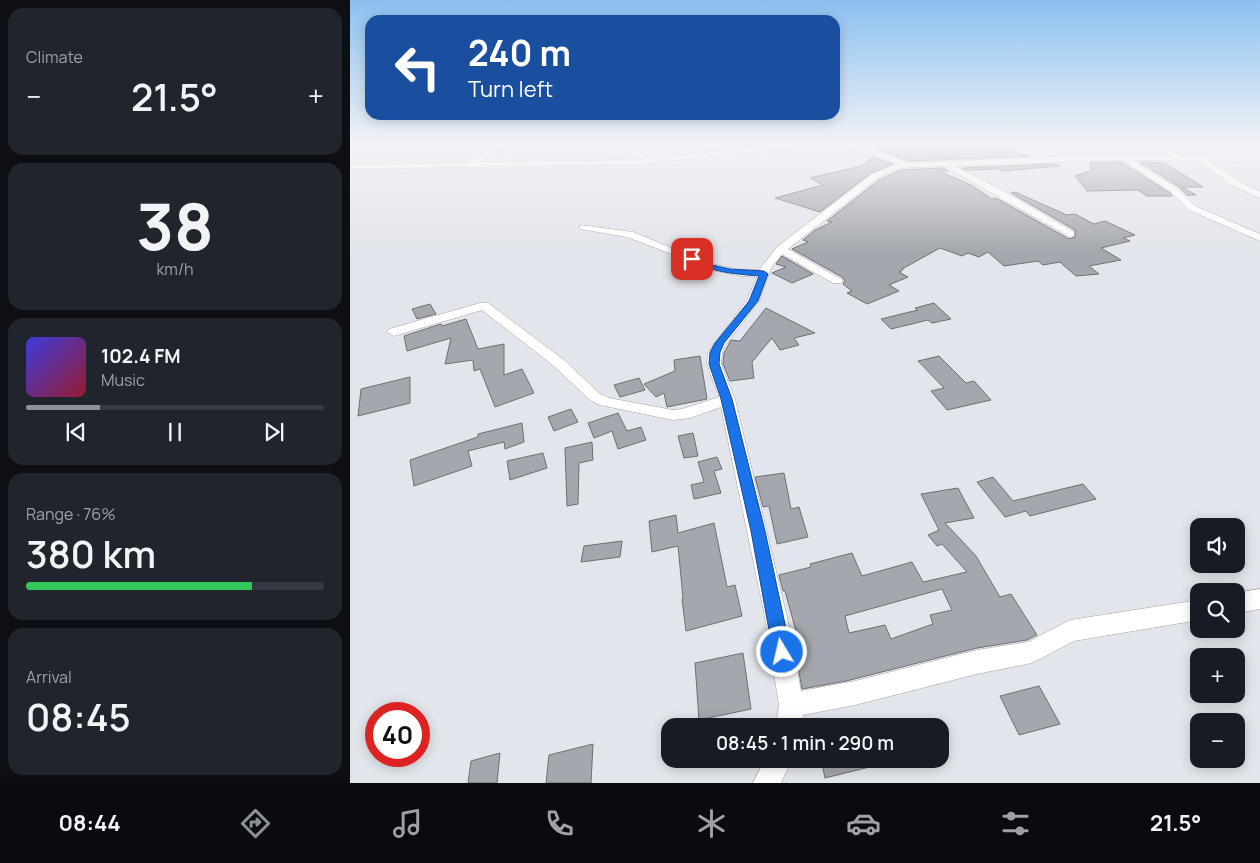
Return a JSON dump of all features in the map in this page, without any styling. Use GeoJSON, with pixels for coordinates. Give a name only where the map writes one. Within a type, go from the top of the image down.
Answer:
{"type":"FeatureCollection","features":[{"type":"Feature","properties":{"kind":"street"},"geometry":{"type":"LineString","coordinates":[[870,180],[781,249],[764,274],[753,301],[715,352],[714,364],[727,399],[776,617],[790,716],[855,693],[977,662],[1016,656],[1043,646],[1053,639],[1070,632],[1190,612]]}},
{"type":"Feature","properties":{"kind":"street"},"geometry":{"type":"LineString","coordinates":[[975,180],[1070,234]]}},
{"type":"Feature","properties":{"kind":"street"},"geometry":{"type":"LineString","coordinates":[[1158,180],[1174,190],[1192,208],[1260,238]]}},
{"type":"Feature","properties":{"kind":"street"},"geometry":{"type":"LineString","coordinates":[[1230,180],[1260,195]]}},
{"type":"Feature","properties":{"kind":"street"},"geometry":{"type":"LineString","coordinates":[[583,227],[629,234],[711,267],[741,273],[764,274]]}},
{"type":"Feature","properties":{"kind":"street"},"geometry":{"type":"LineString","coordinates":[[781,249],[838,281]]}},
{"type":"Feature","properties":{"kind":"street"},"geometry":{"type":"LineString","coordinates":[[394,332],[484,306],[559,363],[595,396],[605,402],[673,415],[684,414],[727,399]]}},
{"type":"Feature","properties":{"kind":"street"},"geometry":{"type":"LineString","coordinates":[[1245,602],[1260,599]]}},
{"type":"Feature","properties":{"kind":"street"},"geometry":{"type":"LineString","coordinates":[[767,783],[774,768]]}},
{"type":"Feature","properties":{"kind":"building"},"geometry":{"type":"Polygon","coordinates":[[[813,180],[862,180],[820,212],[775,198],[823,185],[813,180]]]}},
{"type":"Feature","properties":{"kind":"building"},"geometry":{"type":"Polygon","coordinates":[[[879,180],[959,180],[971,185],[992,199],[996,198],[1069,239],[1075,237],[1075,230],[1011,193],[1015,192],[1067,215],[1075,214],[1094,224],[1105,221],[1135,235],[1123,238],[1130,241],[1101,248],[1121,260],[1089,266],[1099,274],[1076,276],[1060,262],[1043,265],[1038,261],[1004,266],[988,252],[979,257],[968,253],[962,256],[940,248],[899,272],[908,277],[889,285],[899,291],[867,304],[847,293],[852,291],[843,284],[845,281],[842,277],[792,249],[808,242],[803,240],[815,230],[832,222],[827,221],[879,180]]]}},
{"type":"Feature","properties":{"kind":"building"},"geometry":{"type":"Polygon","coordinates":[[[1078,180],[1149,180],[1172,196],[1147,196],[1138,190],[1087,191],[1078,180]]]}},
{"type":"Feature","properties":{"kind":"building"},"geometry":{"type":"Polygon","coordinates":[[[1168,180],[1191,180],[1203,187],[1182,187],[1196,195],[1187,195],[1168,180]]]}},
{"type":"Feature","properties":{"kind":"building"},"geometry":{"type":"Polygon","coordinates":[[[782,256],[813,274],[792,283],[772,273],[786,267],[776,264],[782,256]]]}},
{"type":"Feature","properties":{"kind":"building"},"geometry":{"type":"Polygon","coordinates":[[[934,303],[951,319],[932,323],[928,320],[891,329],[881,319],[918,310],[915,308],[934,303]]]}},
{"type":"Feature","properties":{"kind":"building"},"geometry":{"type":"Polygon","coordinates":[[[430,304],[436,314],[417,319],[412,309],[430,304]]]}},
{"type":"Feature","properties":{"kind":"building"},"geometry":{"type":"Polygon","coordinates":[[[766,308],[815,333],[794,338],[799,345],[780,350],[772,338],[752,362],[754,378],[730,381],[723,364],[724,353],[731,340],[740,341],[766,308]]]}},
{"type":"Feature","properties":{"kind":"building"},"geometry":{"type":"Polygon","coordinates":[[[466,319],[478,349],[504,344],[504,375],[522,369],[534,393],[495,407],[480,369],[474,371],[473,360],[445,364],[451,338],[407,351],[404,336],[441,324],[442,326],[466,319]]]}},
{"type":"Feature","properties":{"kind":"building"},"geometry":{"type":"Polygon","coordinates":[[[700,356],[707,399],[667,407],[664,393],[656,397],[644,384],[675,371],[674,360],[700,356]]]}},
{"type":"Feature","properties":{"kind":"building"},"geometry":{"type":"Polygon","coordinates":[[[939,356],[966,383],[974,381],[991,400],[947,410],[931,391],[944,388],[918,361],[939,356]]]}},
{"type":"Feature","properties":{"kind":"building"},"geometry":{"type":"Polygon","coordinates":[[[410,377],[410,403],[358,416],[361,389],[410,377]]]}},
{"type":"Feature","properties":{"kind":"building"},"geometry":{"type":"Polygon","coordinates":[[[639,378],[645,390],[620,397],[614,385],[639,378]]]}},
{"type":"Feature","properties":{"kind":"building"},"geometry":{"type":"Polygon","coordinates":[[[571,409],[578,422],[554,431],[548,417],[571,409]]]}},
{"type":"Feature","properties":{"kind":"building"},"geometry":{"type":"Polygon","coordinates":[[[618,413],[627,431],[641,427],[646,440],[618,449],[612,431],[594,438],[588,423],[618,413]]]}},
{"type":"Feature","properties":{"kind":"building"},"geometry":{"type":"Polygon","coordinates":[[[522,423],[524,442],[505,449],[504,442],[468,451],[472,466],[414,486],[410,460],[478,437],[478,434],[522,423]]]}},
{"type":"Feature","properties":{"kind":"building"},"geometry":{"type":"Polygon","coordinates":[[[693,433],[698,456],[684,458],[678,436],[693,433]]]}},
{"type":"Feature","properties":{"kind":"building"},"geometry":{"type":"Polygon","coordinates":[[[592,442],[593,460],[579,463],[578,504],[567,506],[565,448],[592,442]]]}},
{"type":"Feature","properties":{"kind":"building"},"geometry":{"type":"Polygon","coordinates":[[[543,453],[547,468],[510,480],[507,461],[543,453]]]}},
{"type":"Feature","properties":{"kind":"building"},"geometry":{"type":"Polygon","coordinates":[[[717,457],[722,469],[714,471],[721,493],[694,499],[691,485],[704,482],[698,462],[717,457]]]}},
{"type":"Feature","properties":{"kind":"building"},"geometry":{"type":"Polygon","coordinates":[[[784,473],[791,509],[799,507],[808,537],[777,544],[769,506],[763,507],[755,477],[784,473]]]}},
{"type":"Feature","properties":{"kind":"building"},"geometry":{"type":"Polygon","coordinates":[[[993,477],[1013,501],[1083,484],[1096,499],[1030,516],[1026,511],[1005,517],[977,482],[993,477]]]}},
{"type":"Feature","properties":{"kind":"building"},"geometry":{"type":"Polygon","coordinates":[[[958,488],[974,518],[945,523],[976,556],[1000,597],[1011,594],[1037,635],[1027,640],[977,648],[846,681],[802,689],[794,643],[799,642],[779,575],[811,567],[810,564],[852,553],[862,576],[912,562],[923,582],[967,572],[942,544],[937,546],[928,535],[939,530],[921,494],[958,488]],[[942,589],[845,616],[849,633],[885,625],[891,639],[933,624],[930,615],[952,610],[942,589]]]}},
{"type":"Feature","properties":{"kind":"building"},"geometry":{"type":"Polygon","coordinates":[[[676,515],[678,533],[714,523],[727,587],[735,585],[742,616],[686,631],[678,546],[652,552],[649,521],[676,515]]]}},
{"type":"Feature","properties":{"kind":"building"},"geometry":{"type":"Polygon","coordinates":[[[622,541],[620,557],[581,562],[584,546],[622,541]]]}},
{"type":"Feature","properties":{"kind":"building"},"geometry":{"type":"Polygon","coordinates":[[[743,653],[751,709],[708,718],[699,718],[695,663],[743,653]]]}},
{"type":"Feature","properties":{"kind":"building"},"geometry":{"type":"Polygon","coordinates":[[[1039,686],[1060,724],[1019,735],[1000,696],[1039,686]]]}},
{"type":"Feature","properties":{"kind":"building"},"geometry":{"type":"Polygon","coordinates":[[[593,744],[591,783],[546,783],[549,755],[593,744]]]}},
{"type":"Feature","properties":{"kind":"building"},"geometry":{"type":"Polygon","coordinates":[[[500,753],[497,783],[468,783],[471,761],[500,753]]]}},
{"type":"Feature","properties":{"kind":"building"},"geometry":{"type":"Polygon","coordinates":[[[823,768],[866,768],[825,778],[823,768]]]}},
{"type":"Feature","properties":{"kind":"route"},"geometry":{"type":"LineString","coordinates":[[692,259],[705,266],[741,273],[764,274],[762,283],[753,301],[726,334],[715,352],[714,364],[727,399],[758,531],[782,652]]}}]}
